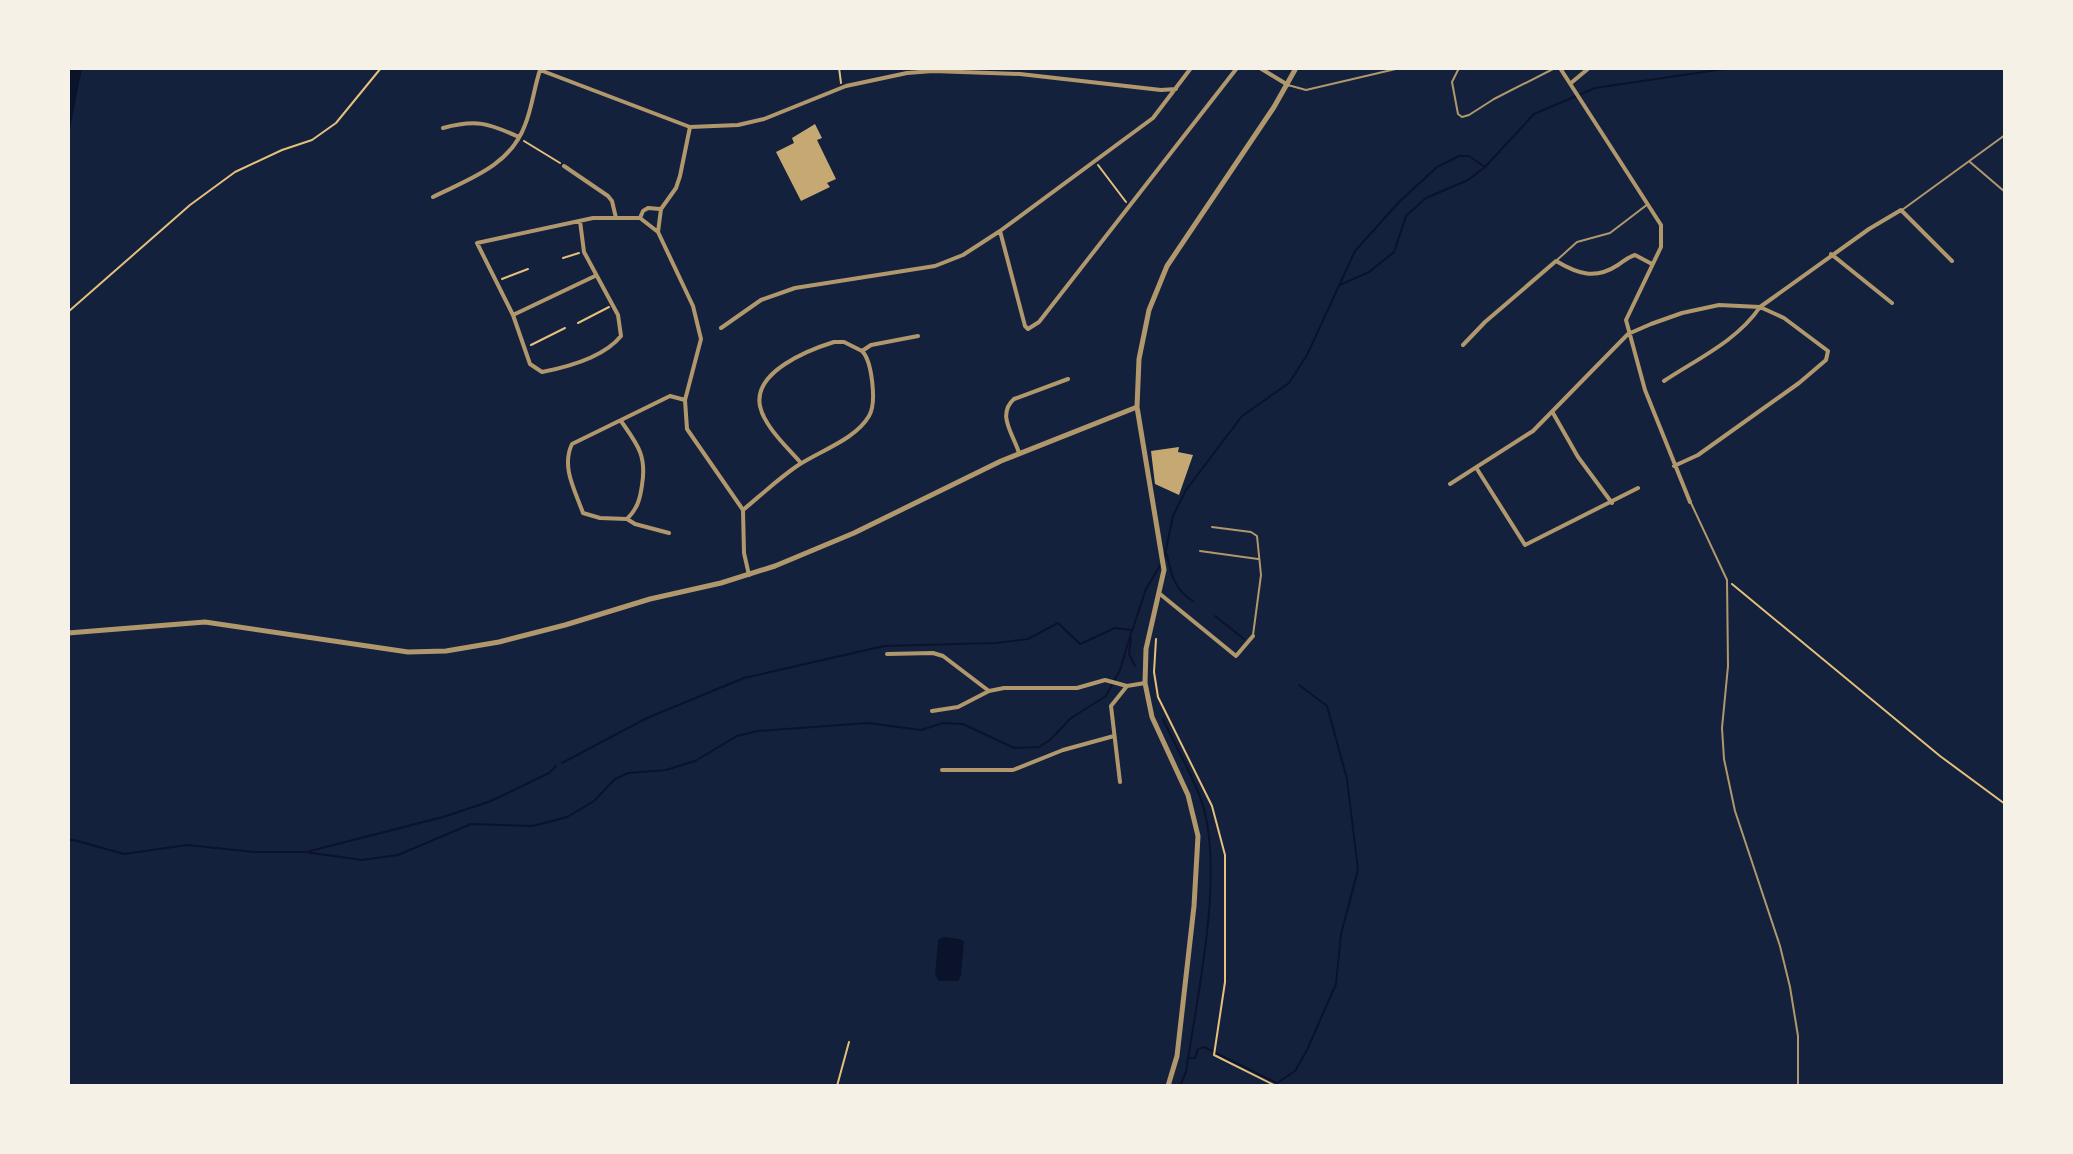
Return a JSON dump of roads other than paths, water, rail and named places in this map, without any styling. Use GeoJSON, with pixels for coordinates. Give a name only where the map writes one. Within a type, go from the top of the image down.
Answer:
{"type":"FeatureCollection","features":[{"type":"Feature","properties":{"kind":"street"},"geometry":{"type":"LineString","coordinates":[[721,328],[761,300],[795,288],[950,262],[1000,231],[1153,118],[1191,68]]}},
{"type":"Feature","properties":{"kind":"street"},"geometry":{"type":"LineString","coordinates":[[1000,231],[1028,329],[1039,322],[1237,68]]}},
{"type":"Feature","properties":{"kind":"street"},"geometry":{"type":"LineString","coordinates":[[1260,68],[1288,85]]}},
{"type":"Feature","properties":{"kind":"street"},"geometry":{"type":"LineString","coordinates":[[1168,1086],[1177,1056],[1194,906],[1198,836],[1191,803],[1152,717],[1145,683],[1146,649],[1164,574],[1137,407],[1142,340],[1160,279],[1288,85],[1296,68]]}},
{"type":"Feature","properties":{"kind":"street"},"geometry":{"type":"LineString","coordinates":[[1557,68],[1571,83],[1659,218],[1663,236],[1653,265],[1626,320],[1645,390],[1690,502]]}},
{"type":"Feature","properties":{"kind":"street"},"geometry":{"type":"LineString","coordinates":[[1571,83],[1589,68]]}},
{"type":"Feature","properties":{"kind":"street"},"geometry":{"type":"LineString","coordinates":[[433,197],[498,163],[525,125],[540,69],[690,127],[738,125],[764,119],[841,88],[894,75],[933,71],[1035,75],[1161,90],[1176,89]]}},
{"type":"Feature","properties":{"kind":"street"},"geometry":{"type":"LineString","coordinates":[[443,128],[477,122],[519,137]]}},
{"type":"Feature","properties":{"kind":"street"},"geometry":{"type":"LineString","coordinates":[[658,232],[661,209],[676,188],[690,127]]}},
{"type":"Feature","properties":{"kind":"street"},"geometry":{"type":"LineString","coordinates":[[564,166],[608,196],[616,218]]}},
{"type":"Feature","properties":{"kind":"street"},"geometry":{"type":"LineString","coordinates":[[640,218],[648,208],[661,209]]}},
{"type":"Feature","properties":{"kind":"street"},"geometry":{"type":"LineString","coordinates":[[1664,381],[1730,339],[1760,307],[1831,254],[1901,210],[1952,261]]}},
{"type":"Feature","properties":{"kind":"street"},"geometry":{"type":"LineString","coordinates":[[580,221],[584,252],[613,304],[621,325],[621,336],[605,349],[566,367],[542,372],[530,364],[513,315],[477,243],[580,221],[616,218],[640,218],[658,232],[693,306],[701,339],[700,353],[685,400],[687,429],[743,510],[744,553],[749,575]]}},
{"type":"Feature","properties":{"kind":"street"},"geometry":{"type":"LineString","coordinates":[[1831,254],[1892,303]]}},
{"type":"Feature","properties":{"kind":"street"},"geometry":{"type":"LineString","coordinates":[[1463,345],[1556,261],[1584,275],[1609,270],[1635,255],[1653,265]]}},
{"type":"Feature","properties":{"kind":"street"},"geometry":{"type":"LineString","coordinates":[[513,315],[595,276]]}},
{"type":"Feature","properties":{"kind":"street"},"geometry":{"type":"LineString","coordinates":[[1450,484],[1533,431],[1628,334],[1651,324],[1719,305],[1760,307],[1784,318],[1828,351],[1826,360],[1698,455],[1674,466]]}},
{"type":"Feature","properties":{"kind":"street"},"geometry":{"type":"LineString","coordinates":[[862,351],[871,345],[918,336]]}},
{"type":"Feature","properties":{"kind":"street"},"geometry":{"type":"LineString","coordinates":[[743,510],[800,463],[848,435],[868,419],[873,399],[870,364],[862,351],[844,342],[834,342],[768,375],[761,389],[762,411],[800,463]]}},
{"type":"Feature","properties":{"kind":"street"},"geometry":{"type":"LineString","coordinates":[[1020,453],[1005,416],[1008,404],[1068,379]]}},
{"type":"Feature","properties":{"kind":"street"},"geometry":{"type":"LineString","coordinates":[[669,533],[627,519],[600,518],[583,513],[566,466],[567,454],[572,444],[670,396],[685,400]]}},
{"type":"Feature","properties":{"kind":"street"},"geometry":{"type":"LineString","coordinates":[[68,633],[205,622],[408,652],[446,651],[499,642],[749,575],[854,533],[1020,453],[1137,407]]}},
{"type":"Feature","properties":{"kind":"street"},"geometry":{"type":"LineString","coordinates":[[1553,413],[1578,457],[1612,503]]}},
{"type":"Feature","properties":{"kind":"street"},"geometry":{"type":"LineString","coordinates":[[621,421],[636,443],[645,466],[635,511],[627,519]]}},
{"type":"Feature","properties":{"kind":"street"},"geometry":{"type":"LineString","coordinates":[[1477,469],[1525,545],[1638,488]]}},
{"type":"Feature","properties":{"kind":"street"},"geometry":{"type":"LineString","coordinates":[[1160,594],[1236,656],[1251,638]]}},
{"type":"Feature","properties":{"kind":"street"},"geometry":{"type":"LineString","coordinates":[[887,654],[933,653],[943,656],[989,691]]}},
{"type":"Feature","properties":{"kind":"street"},"geometry":{"type":"LineString","coordinates":[[932,711],[964,705],[989,691],[1077,688],[1105,680],[1124,685],[1145,683]]}},
{"type":"Feature","properties":{"kind":"street"},"geometry":{"type":"LineString","coordinates":[[1120,782],[1111,706],[1124,685]]}},
{"type":"Feature","properties":{"kind":"street"},"geometry":{"type":"LineString","coordinates":[[942,770],[1013,770],[1063,750],[1114,736]]}},
{"type":"Feature","properties":{"kind":"lane"},"geometry":{"type":"LineString","coordinates":[[1288,85],[1306,90],[1400,68]]}},
{"type":"Feature","properties":{"kind":"lane"},"geometry":{"type":"LineString","coordinates":[[1459,68],[1452,82],[1458,114],[1462,117],[1557,68]]}},
{"type":"Feature","properties":{"kind":"lane"},"geometry":{"type":"LineString","coordinates":[[1901,210],[2005,135]]}},
{"type":"Feature","properties":{"kind":"lane"},"geometry":{"type":"LineString","coordinates":[[1969,161],[2005,192]]}},
{"type":"Feature","properties":{"kind":"lane"},"geometry":{"type":"LineString","coordinates":[[1556,261],[1577,242],[1610,233],[1649,203]]}},
{"type":"Feature","properties":{"kind":"lane"},"geometry":{"type":"LineString","coordinates":[[1690,502],[1727,580],[1728,666],[1722,728],[1724,759],[1735,811],[1787,973],[1798,1036],[1798,1086]]}},
{"type":"Feature","properties":{"kind":"lane"},"geometry":{"type":"LineString","coordinates":[[1212,527],[1255,533],[1261,575],[1251,638]]}},
{"type":"Feature","properties":{"kind":"lane"},"geometry":{"type":"LineString","coordinates":[[1200,551],[1259,559]]}},
{"type":"Feature","properties":{"kind":"water"},"geometry":{"type":"Polygon","coordinates":[[[68,68],[82,68],[68,140],[68,68]]]}},
{"type":"Feature","properties":{"kind":"water"},"geometry":{"type":"Polygon","coordinates":[[[943,937],[964,942],[958,981],[939,981],[935,975],[938,940],[943,937]]]}},
{"type":"Feature","properties":{"kind":"waterway"},"geometry":{"type":"LineString","coordinates":[[1340,285],[1369,272],[1394,252],[1406,216],[1426,198],[1468,180],[1485,167],[1534,114],[1595,88],[1731,68]]}},
{"type":"Feature","properties":{"kind":"waterway"},"geometry":{"type":"LineString","coordinates":[[1164,559],[1173,516],[1186,490],[1242,416],[1289,383],[1307,355],[1355,251],[1399,202],[1437,167],[1459,156],[1469,156],[1485,167]]}},
{"type":"Feature","properties":{"kind":"waterway"},"geometry":{"type":"LineString","coordinates":[[1167,555],[1178,587],[1193,601]]}},
{"type":"Feature","properties":{"kind":"waterway"},"geometry":{"type":"LineString","coordinates":[[1132,631],[1146,589],[1161,564]]}},
{"type":"Feature","properties":{"kind":"waterway"},"geometry":{"type":"LineString","coordinates":[[1215,616],[1244,639]]}},
{"type":"Feature","properties":{"kind":"waterway"},"geometry":{"type":"LineString","coordinates":[[68,840],[124,854],[187,845],[254,852],[305,852],[362,860],[398,855],[471,824],[533,826],[567,817],[594,801],[615,779],[628,773],[666,770],[695,761],[737,736],[758,731],[868,723],[921,730],[943,723],[963,724],[1014,748],[1039,747],[1071,718],[1106,696],[1120,670],[1132,630],[1115,628],[1080,644],[1058,623],[1028,639],[996,643],[884,646],[744,678],[647,718],[562,763]]}},
{"type":"Feature","properties":{"kind":"waterway"},"geometry":{"type":"LineString","coordinates":[[1131,638],[1129,654],[1135,666]]}},
{"type":"Feature","properties":{"kind":"waterway"},"geometry":{"type":"LineString","coordinates":[[1188,1058],[1195,1058],[1198,1049],[1204,1047],[1277,1083],[1295,1071],[1336,984],[1341,934],[1358,870],[1347,779],[1327,706],[1299,685]]}},
{"type":"Feature","properties":{"kind":"waterway"},"geometry":{"type":"LineString","coordinates":[[1163,719],[1201,798],[1209,838],[1211,870],[1202,975],[1186,1072],[1180,1086]]}},
{"type":"Feature","properties":{"kind":"waterway"},"geometry":{"type":"LineString","coordinates":[[310,851],[443,817],[491,801],[549,773],[556,766]]}}]}
